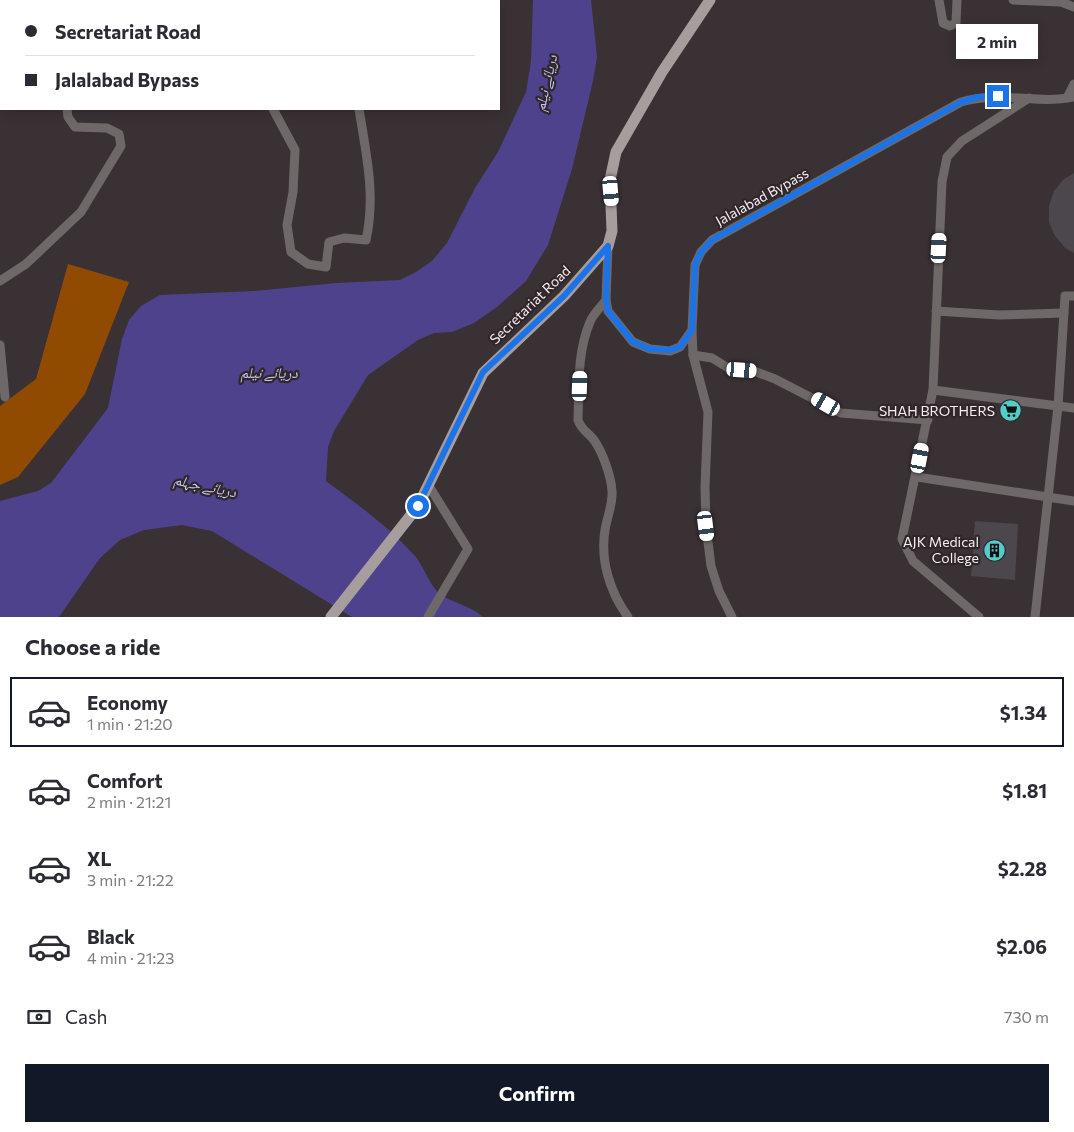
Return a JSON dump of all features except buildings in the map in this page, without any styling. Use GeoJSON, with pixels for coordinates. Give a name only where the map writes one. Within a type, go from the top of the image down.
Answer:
{"type":"FeatureCollection","features":[{"type":"Feature","properties":{"kind":"main road"},"geometry":{"type":"LineString","coordinates":[[608,246],[612,231],[610,180],[616,152],[662,72],[710,0]]}},
{"type":"Feature","properties":{"kind":"main road","name":"Secretariat Road"},"geometry":{"type":"LineString","coordinates":[[331,617],[418,506],[483,372],[564,296],[608,246]]}},
{"type":"Feature","properties":{"kind":"street"},"geometry":{"type":"LineString","coordinates":[[939,0],[943,23],[950,26],[956,23],[958,18],[957,0]]}},
{"type":"Feature","properties":{"kind":"street"},"geometry":{"type":"LineString","coordinates":[[1013,0],[1061,2],[1074,7]]}},
{"type":"Feature","properties":{"kind":"street"},"geometry":{"type":"LineString","coordinates":[[1071,97],[1074,84]]}},
{"type":"Feature","properties":{"kind":"street","name":"Jalalabad Bypass"},"geometry":{"type":"LineString","coordinates":[[732,617],[719,591],[711,566],[706,526],[705,487],[708,412],[693,355],[692,330],[695,265],[701,252],[712,240],[961,102],[978,97],[998,96],[1029,98],[1071,97]]}},
{"type":"Feature","properties":{"kind":"street"},"geometry":{"type":"LineString","coordinates":[[980,617],[913,561],[902,539],[933,390],[942,182],[948,157],[962,141],[1029,98]]}},
{"type":"Feature","properties":{"kind":"street"},"geometry":{"type":"LineString","coordinates":[[0,281],[26,264],[81,212],[121,146],[119,134],[107,128],[75,127],[68,117],[67,110]]}},
{"type":"Feature","properties":{"kind":"street"},"geometry":{"type":"LineString","coordinates":[[274,110],[295,150],[293,192],[287,225],[290,252],[308,264],[326,267],[329,242],[344,238],[366,240],[372,186],[359,110]]}},
{"type":"Feature","properties":{"kind":"street"},"geometry":{"type":"LineString","coordinates":[[608,246],[606,300],[608,311],[633,342],[650,349],[670,350],[680,347],[692,330]]}},
{"type":"Feature","properties":{"kind":"street"},"geometry":{"type":"LineString","coordinates":[[1035,617],[1058,406],[1065,296],[1074,296]]}},
{"type":"Feature","properties":{"kind":"street"},"geometry":{"type":"LineString","coordinates":[[606,300],[590,321],[585,340],[580,370],[578,420],[580,426],[594,440],[601,454],[612,491],[605,531],[605,558],[609,586],[628,617]]}},
{"type":"Feature","properties":{"kind":"street"},"geometry":{"type":"LineString","coordinates":[[936,311],[999,315],[1064,313]]}},
{"type":"Feature","properties":{"kind":"street"},"geometry":{"type":"LineString","coordinates":[[0,345],[5,396]]}},
{"type":"Feature","properties":{"kind":"street"},"geometry":{"type":"LineString","coordinates":[[693,355],[712,358],[730,369],[754,371],[775,379],[841,412],[928,420]]}},
{"type":"Feature","properties":{"kind":"street"},"geometry":{"type":"LineString","coordinates":[[933,390],[1074,408]]}},
{"type":"Feature","properties":{"kind":"street"},"geometry":{"type":"LineString","coordinates":[[916,477],[1074,501]]}},
{"type":"Feature","properties":{"kind":"street"},"geometry":{"type":"LineString","coordinates":[[428,617],[468,549],[429,486]]}},
{"type":"Feature","properties":{"kind":"shaded area"},"geometry":{"type":"Polygon","coordinates":[[[68,264],[129,282],[85,394],[18,477],[0,485],[0,406],[36,379],[68,264]]]}},
{"type":"Feature","properties":{"kind":"water"},"geometry":{"type":"Polygon","coordinates":[[[533,0],[591,0],[597,57],[572,169],[548,245],[526,281],[497,307],[474,323],[452,332],[434,333],[418,340],[368,375],[334,431],[328,447],[326,481],[394,534],[418,560],[438,592],[448,599],[474,610],[483,617],[352,617],[212,531],[182,525],[144,530],[120,540],[100,558],[59,617],[0,617],[0,501],[38,491],[51,483],[108,408],[122,339],[129,320],[141,306],[160,295],[255,291],[336,283],[400,280],[432,261],[447,243],[475,188],[498,152],[526,92],[531,61],[533,0]]]}},
{"type":"Feature","properties":{"kind":"place","name":"SHAH BROTHERS"},"geometry":{"type":"Point","coordinates":[1011,411]}},
{"type":"Feature","properties":{"kind":"place","name":"AJK Medical College"},"geometry":{"type":"Point","coordinates":[995,550]}},
{"type":"Feature","properties":{"kind":"route"},"geometry":{"type":"LineString","coordinates":[[418,506],[483,372],[564,296],[608,246],[606,300],[608,311],[617,324],[633,342],[650,349],[670,350],[680,347],[692,330],[695,265],[701,252],[712,240],[961,102],[978,97],[998,96]]}},
{"type":"Feature","properties":{"kind":"water label","name":"دریائے نیلم"},"geometry":{"type":"Point","coordinates":[546,83]}},
{"type":"Feature","properties":{"kind":"water label","name":"دریائے نیلم"},"geometry":{"type":"Point","coordinates":[269,373]}},
{"type":"Feature","properties":{"kind":"water label","name":"دریائے جہلم"},"geometry":{"type":"Point","coordinates":[205,486]}}]}
